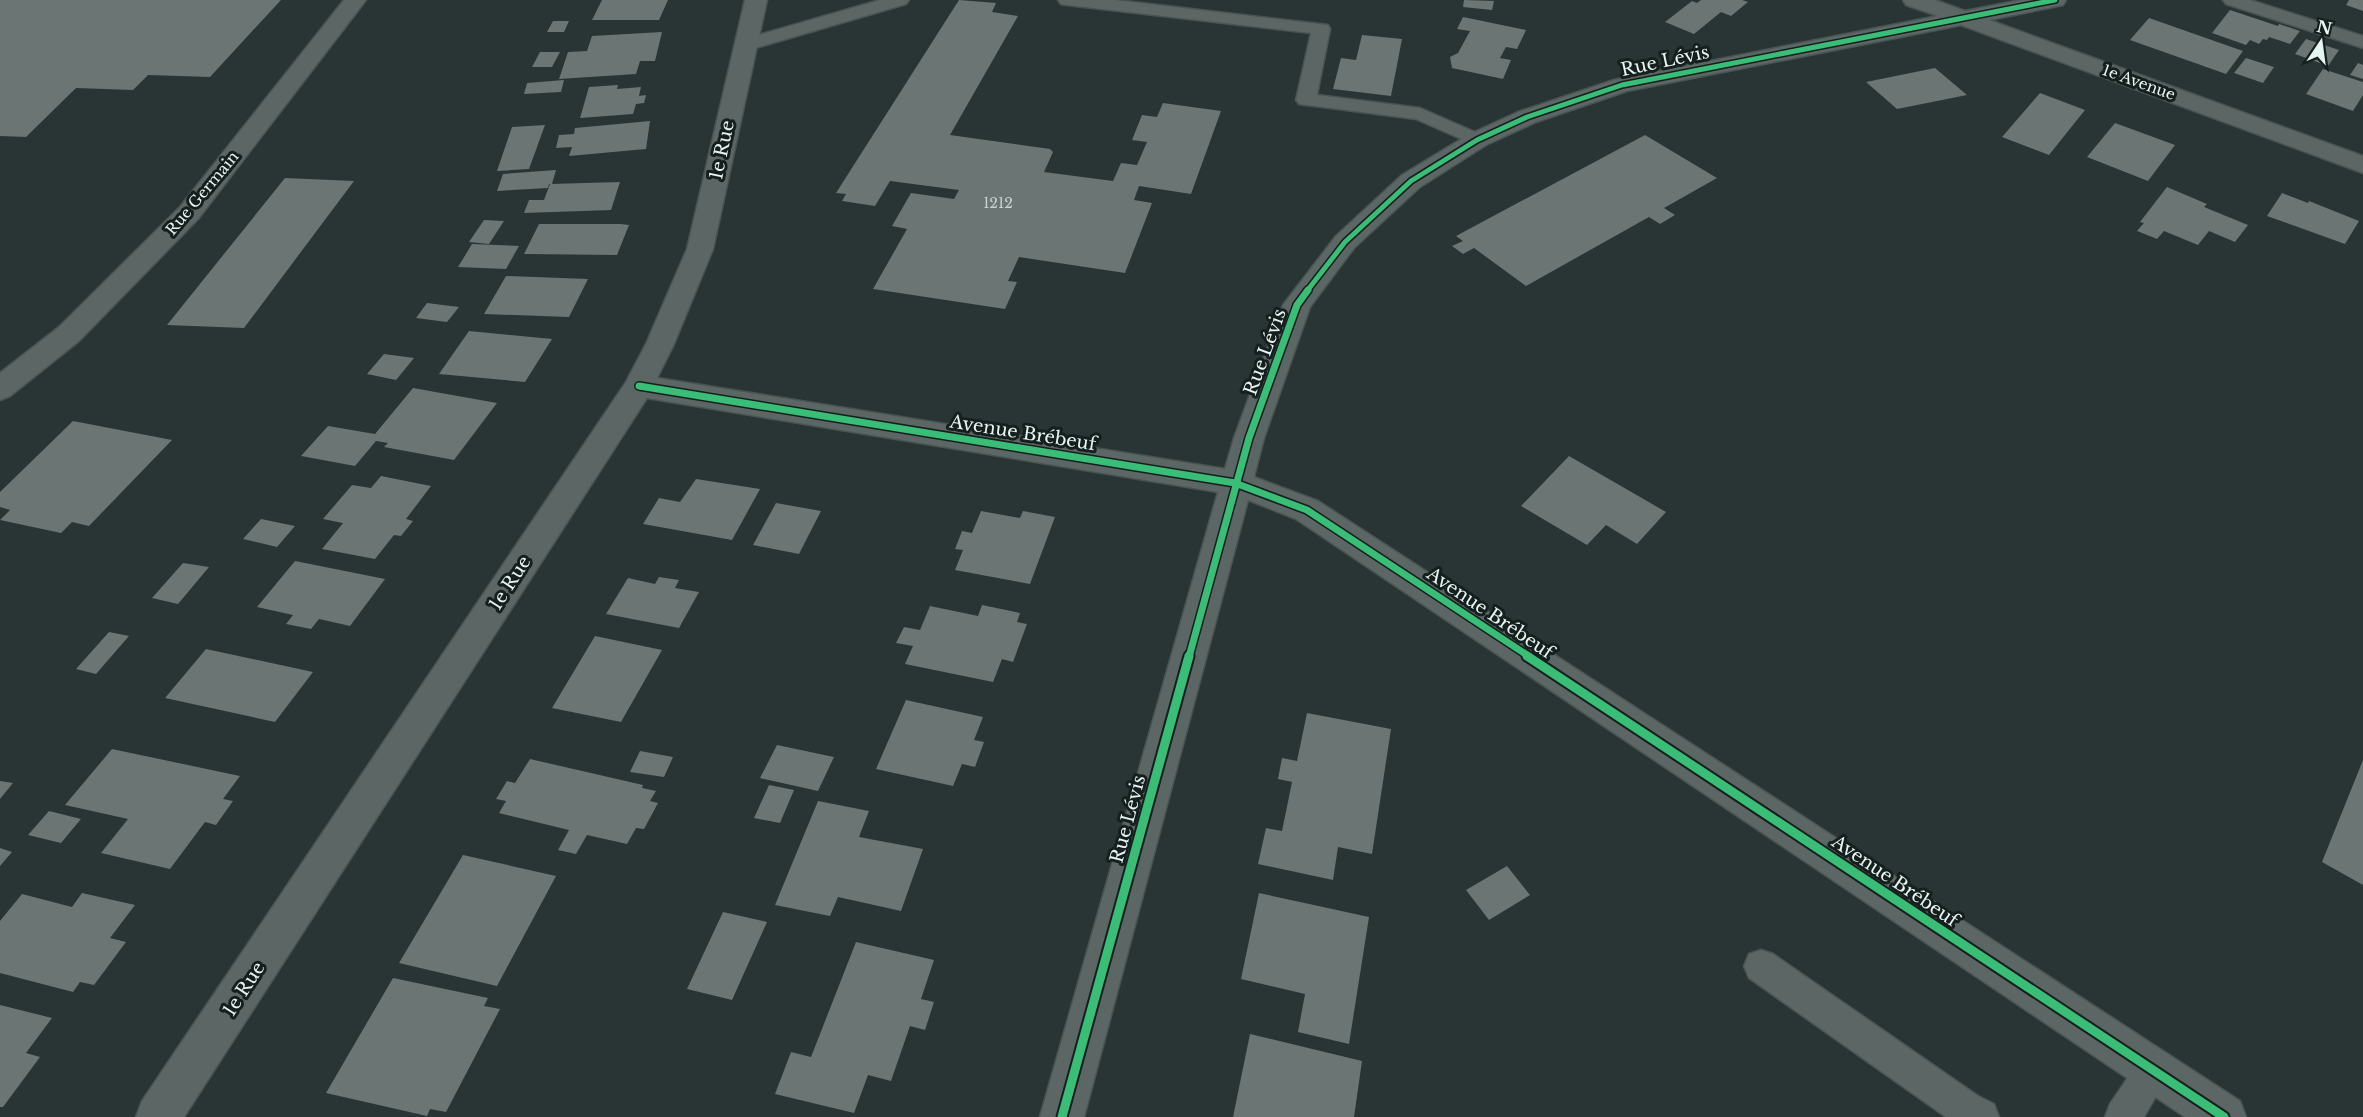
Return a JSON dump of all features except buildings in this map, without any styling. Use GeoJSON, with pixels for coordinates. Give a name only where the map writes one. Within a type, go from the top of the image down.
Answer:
{"type":"FeatureCollection","features":[{"type":"Feature","properties":{"kind":"street","name":"Rue Germain"},"geometry":{"type":"LineString","coordinates":[[0,389],[69,334],[189,213],[355,0]]}},
{"type":"Feature","properties":{"kind":"street","name":"1e Rue"},"geometry":{"type":"LineString","coordinates":[[158,1117],[639,386],[660,344],[700,249],[756,0]]}},
{"type":"Feature","properties":{"kind":"street","name":"1e Avenue"},"geometry":{"type":"LineString","coordinates":[[1914,0],[2363,165]]}},
{"type":"Feature","properties":{"kind":"street","name":"Rue Lévis"},"geometry":{"type":"LineString","coordinates":[[1062,1117],[1235,483],[1298,306],[1345,242],[1411,181],[1477,140],[1527,117],[1622,85],[2055,0]]}},
{"type":"Feature","properties":{"kind":"street","name":"Avenue Brébeuf"},"geometry":{"type":"LineString","coordinates":[[639,386],[1235,483],[1307,510],[2224,1117]]}},
{"type":"Feature","properties":{"kind":"lane"},"geometry":{"type":"LineString","coordinates":[[745,45],[900,0]]}},
{"type":"Feature","properties":{"kind":"lane"},"geometry":{"type":"LineString","coordinates":[[1067,0],[1322,29],[1306,100],[1420,114],[1477,140]]}},
{"type":"Feature","properties":{"kind":"lane"},"geometry":{"type":"LineString","coordinates":[[2232,0],[2363,42]]}},
{"type":"Feature","properties":{"kind":"lane"},"geometry":{"type":"LineString","coordinates":[[1761,966],[1965,1109],[1981,1117]]}},
{"type":"Feature","properties":{"kind":"lane"},"geometry":{"type":"LineString","coordinates":[[2123,1117],[2153,1070]]}},
{"type":"Feature","properties":{"kind":"cycle path"},"geometry":{"type":"LineString","coordinates":[[1062,1117],[1249,438],[1297,305],[1345,242],[1411,181],[1477,140],[1527,117],[1622,85],[2055,0]]}},
{"type":"Feature","properties":{"kind":"cycle path"},"geometry":{"type":"LineString","coordinates":[[639,386],[1235,483],[1307,510],[2224,1117]]}}]}
